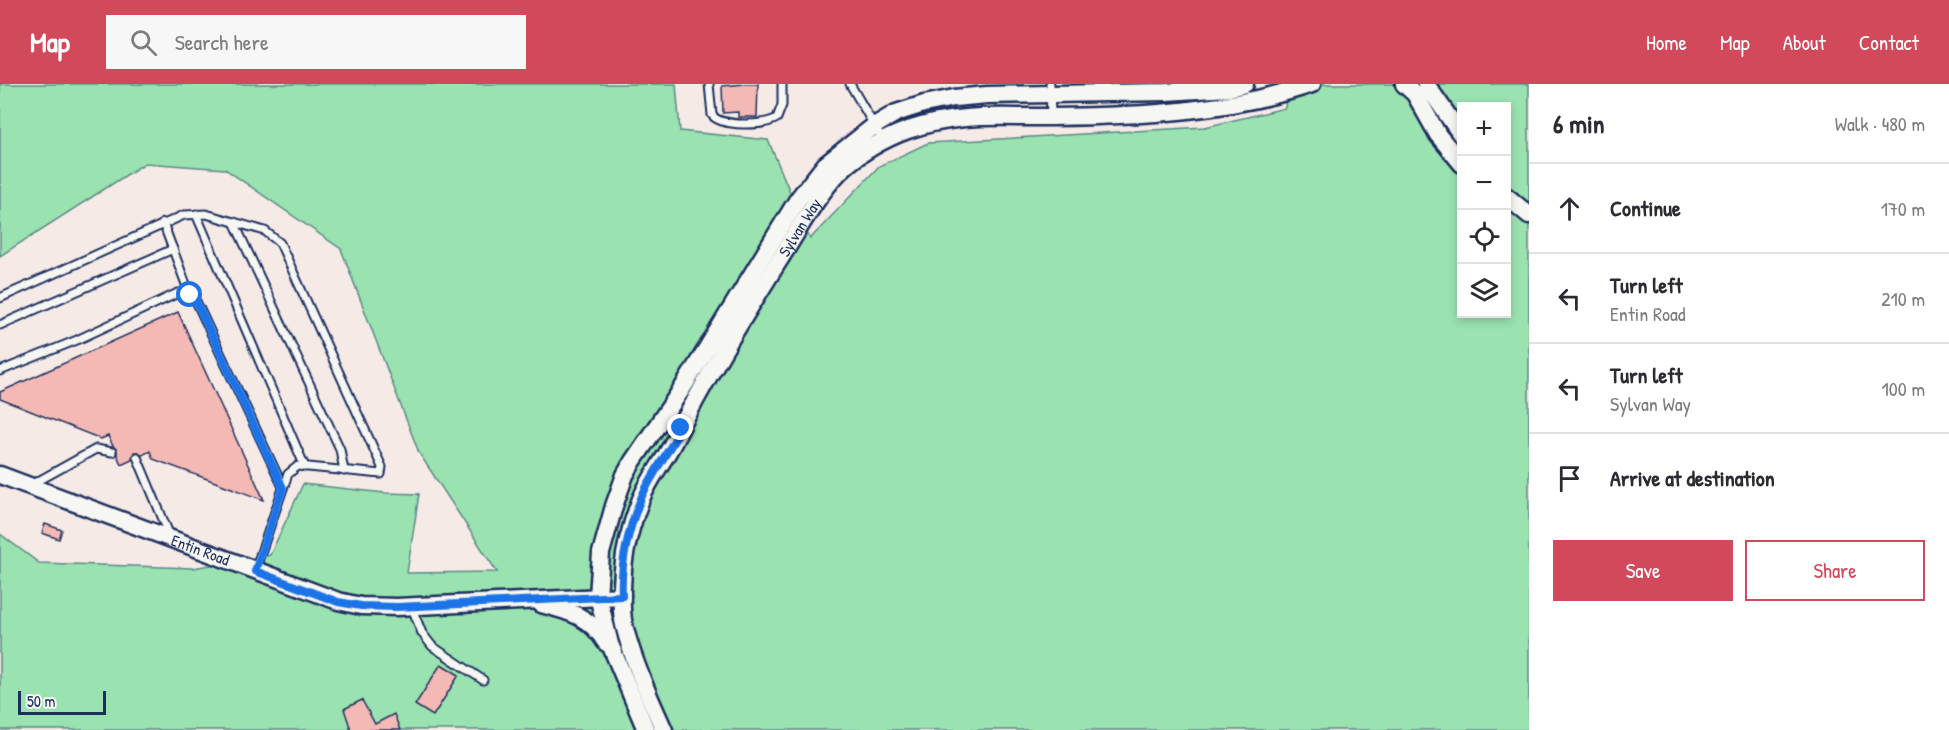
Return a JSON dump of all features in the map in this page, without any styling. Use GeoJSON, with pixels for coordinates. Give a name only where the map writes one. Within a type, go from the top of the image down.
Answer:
{"type":"FeatureCollection","features":[{"type":"Feature","properties":{"kind":"street","name":"Sylvan Way"},"geometry":{"type":"LineString","coordinates":[[664,730],[623,623],[623,567],[628,539],[642,496],[807,186],[825,165],[874,126],[896,113],[911,107],[954,98],[1051,89],[1166,92],[1312,84]]}},
{"type":"Feature","properties":{"kind":"street"},"geometry":{"type":"LineString","coordinates":[[1404,84],[1414,94],[1438,135],[1457,159]]}},
{"type":"Feature","properties":{"kind":"street"},"geometry":{"type":"LineString","coordinates":[[1426,84],[1457,130]]}},
{"type":"Feature","properties":{"kind":"street","name":"Sylvan Way"},"geometry":{"type":"LineString","coordinates":[[645,730],[615,656],[598,596],[601,553],[625,475],[749,293],[821,194],[843,169],[883,141],[905,131],[954,118],[1168,112],[1240,89]]}},
{"type":"Feature","properties":{"kind":"street"},"geometry":{"type":"LineString","coordinates":[[1511,200],[1529,215]]}},
{"type":"Feature","properties":{"kind":"street","name":"Entin Road"},"geometry":{"type":"LineString","coordinates":[[0,475],[338,602],[361,606],[411,606],[622,596]]}},
{"type":"Feature","properties":{"kind":"street"},"geometry":{"type":"LineString","coordinates":[[523,600],[572,612],[594,626],[615,656]]}},
{"type":"Feature","properties":{"kind":"lane"},"geometry":{"type":"LineString","coordinates":[[709,84],[712,115],[720,122],[733,124],[764,123],[777,118],[782,105],[782,84]]}},
{"type":"Feature","properties":{"kind":"lane"},"geometry":{"type":"LineString","coordinates":[[850,84],[883,141]]}},
{"type":"Feature","properties":{"kind":"lane"},"geometry":{"type":"LineString","coordinates":[[1051,89],[1051,117]]}},
{"type":"Feature","properties":{"kind":"lane"},"geometry":{"type":"LineString","coordinates":[[196,214],[305,467]]}},
{"type":"Feature","properties":{"kind":"lane"},"geometry":{"type":"LineString","coordinates":[[0,298],[184,215],[206,214],[265,231],[280,243],[382,468],[381,474],[298,466],[288,474],[255,571]]}},
{"type":"Feature","properties":{"kind":"lane"},"geometry":{"type":"LineString","coordinates":[[234,222],[340,449],[344,471]]}},
{"type":"Feature","properties":{"kind":"lane"},"geometry":{"type":"LineString","coordinates":[[163,224],[190,295]]}},
{"type":"Feature","properties":{"kind":"lane"},"geometry":{"type":"LineString","coordinates":[[0,325],[173,249]]}},
{"type":"Feature","properties":{"kind":"lane"},"geometry":{"type":"LineString","coordinates":[[0,372],[77,340],[178,293],[190,295],[195,299],[283,488]]}},
{"type":"Feature","properties":{"kind":"lane"},"geometry":{"type":"LineString","coordinates":[[30,486],[96,449],[112,452]]}},
{"type":"Feature","properties":{"kind":"lane"},"geometry":{"type":"LineString","coordinates":[[137,457],[171,538]]}},
{"type":"Feature","properties":{"kind":"lane"},"geometry":{"type":"LineString","coordinates":[[411,606],[422,633],[432,646],[483,680]]}},
{"type":"Feature","properties":{"kind":"green space"},"geometry":{"type":"Polygon","coordinates":[[[0,84],[676,84],[680,131],[768,140],[810,239],[879,166],[928,143],[1205,127],[1285,108],[1287,84],[1529,84],[1529,730],[0,730],[0,534],[39,563],[193,568],[270,555],[303,484],[385,493],[419,494],[407,573],[497,572],[419,453],[341,249],[225,169],[145,163],[0,256],[0,84]]]}},
{"type":"Feature","properties":{"kind":"building"},"geometry":{"type":"Polygon","coordinates":[[[758,84],[757,117],[738,117],[738,112],[723,113],[722,86],[758,84]]]}},
{"type":"Feature","properties":{"kind":"building"},"geometry":{"type":"Polygon","coordinates":[[[178,312],[264,500],[153,459],[150,451],[142,455],[134,452],[132,459],[121,464],[117,450],[108,436],[101,439],[0,399],[0,392],[178,312]]]}},
{"type":"Feature","properties":{"kind":"building"},"geometry":{"type":"Polygon","coordinates":[[[45,524],[62,530],[59,539],[42,533],[45,524]]]}},
{"type":"Feature","properties":{"kind":"building"},"geometry":{"type":"Polygon","coordinates":[[[441,664],[459,675],[433,716],[415,705],[441,664]]]}},
{"type":"Feature","properties":{"kind":"building"},"geometry":{"type":"Polygon","coordinates":[[[362,700],[375,724],[394,714],[400,730],[351,730],[344,709],[362,700]]]}},
{"type":"Feature","properties":{"kind":"route"},"geometry":{"type":"LineString","coordinates":[[190,295],[195,299],[283,488],[255,571],[338,602],[361,606],[397,607],[622,596],[623,567],[636,513],[642,496],[681,428]]}}]}
